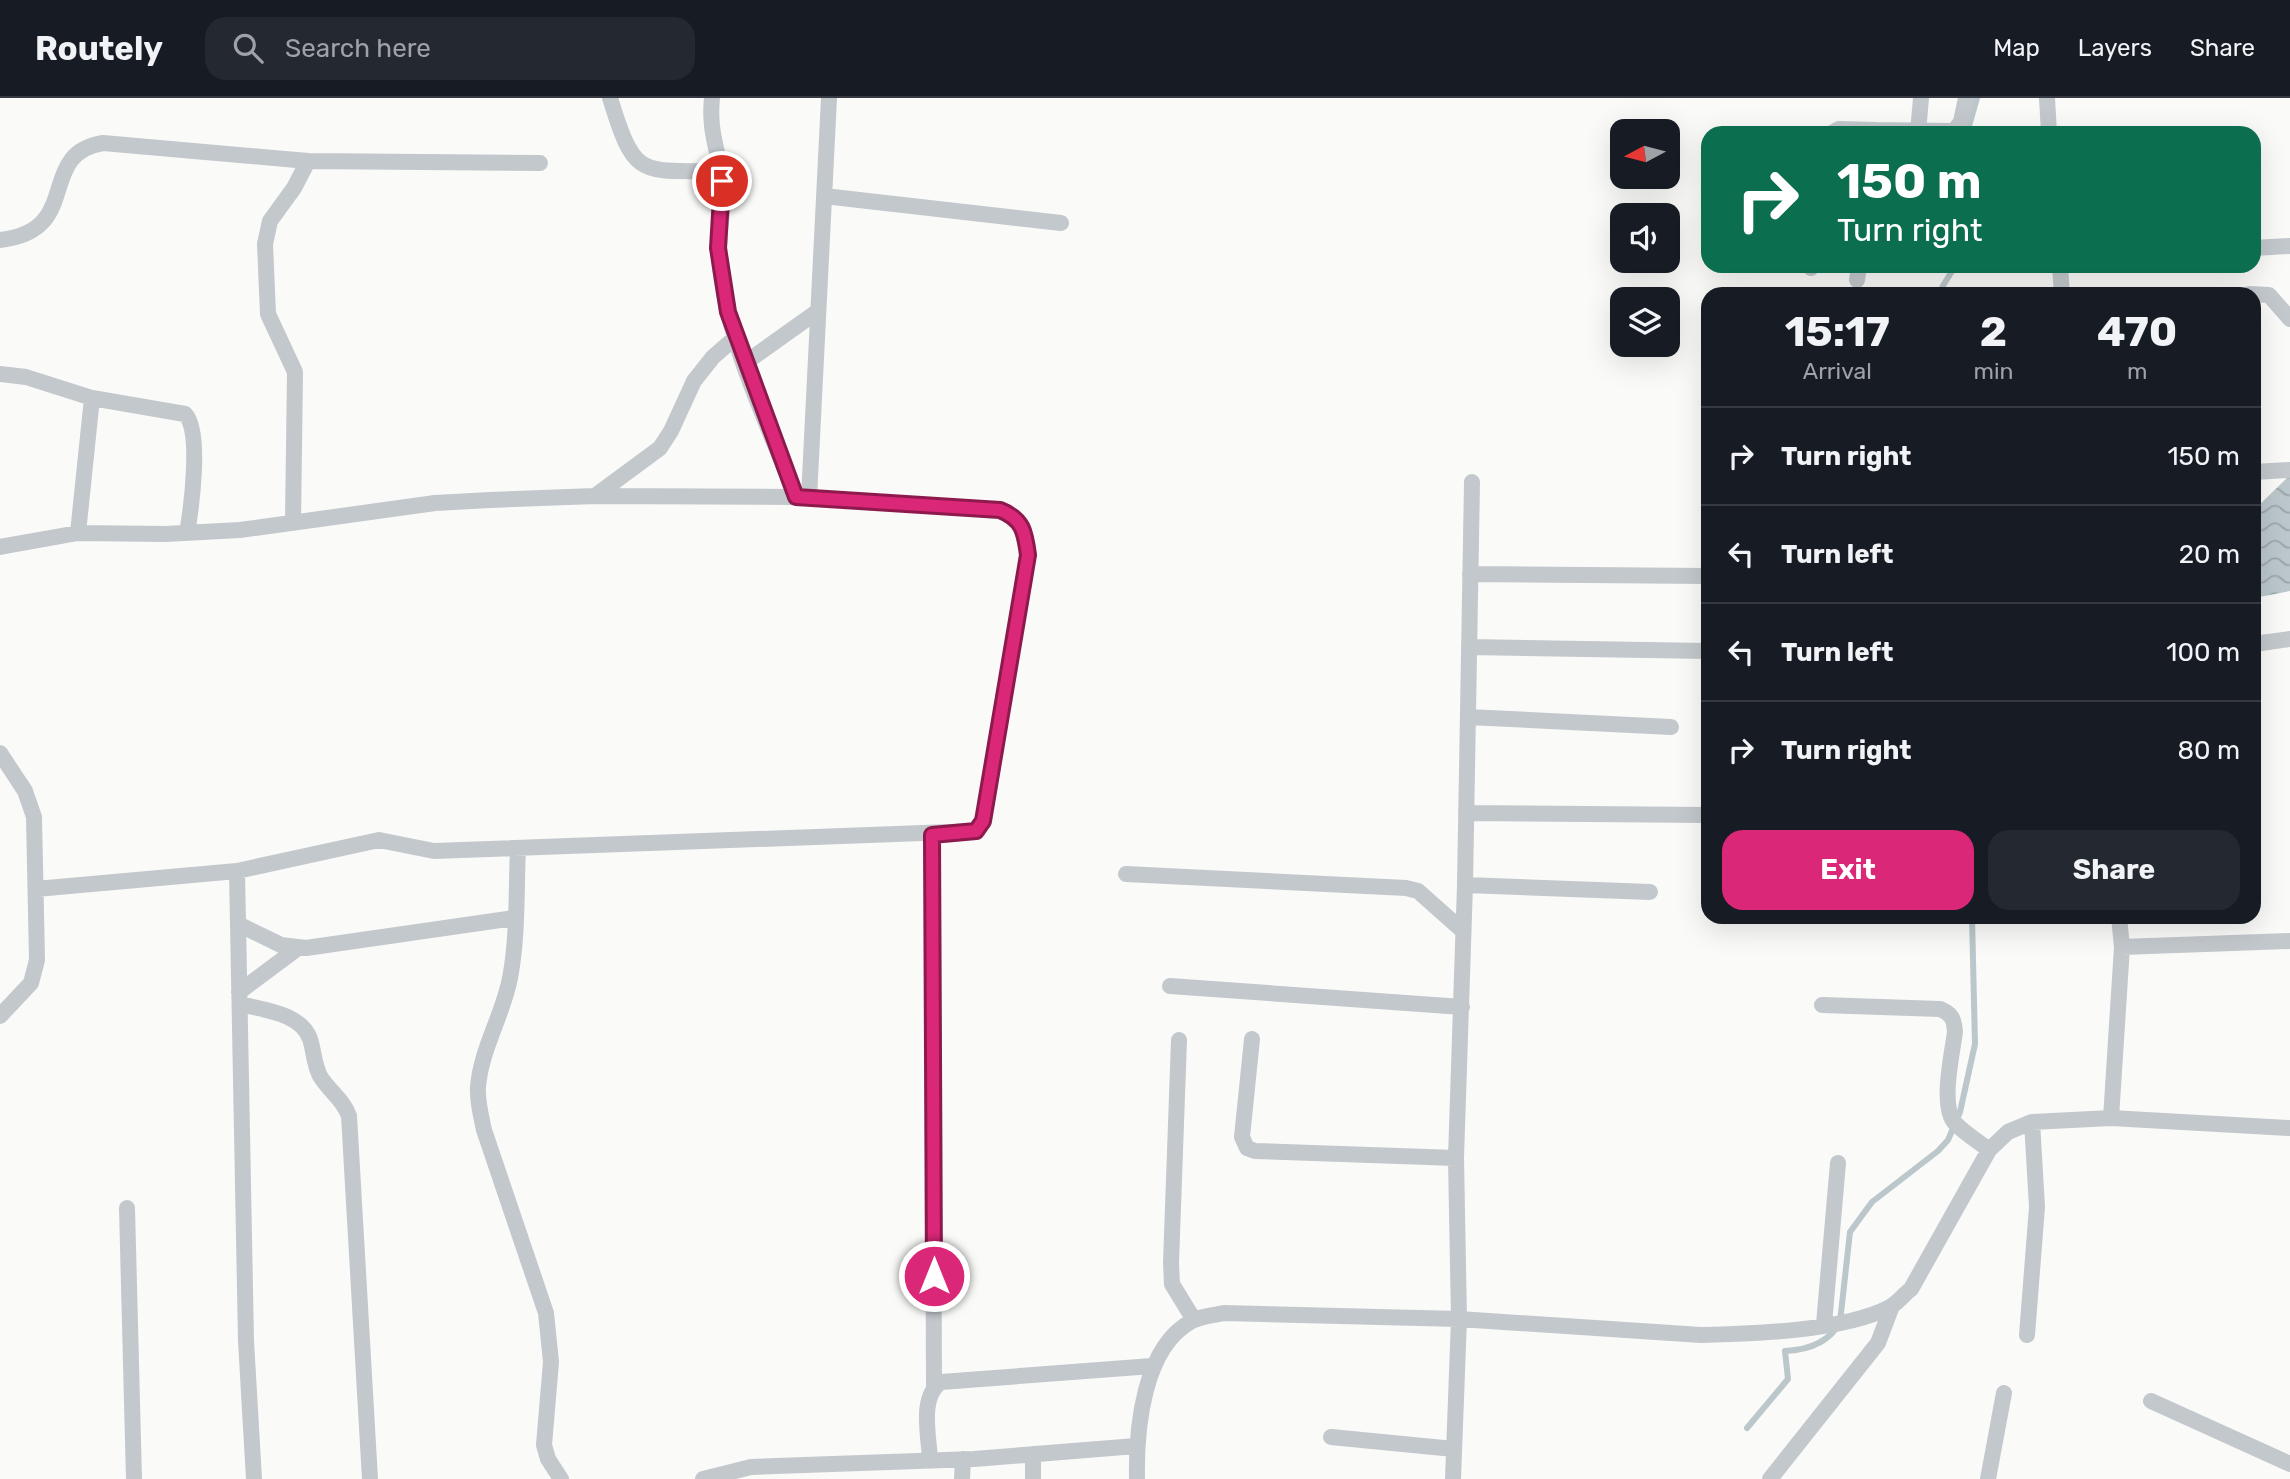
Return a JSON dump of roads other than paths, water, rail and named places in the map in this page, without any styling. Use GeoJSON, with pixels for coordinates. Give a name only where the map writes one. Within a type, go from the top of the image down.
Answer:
{"type":"FeatureCollection","features":[{"type":"Feature","properties":{"kind":"street"},"geometry":{"type":"LineString","coordinates":[[610,98],[629,153],[639,162],[650,169],[666,171],[720,172]]}},
{"type":"Feature","properties":{"kind":"street"},"geometry":{"type":"LineString","coordinates":[[712,98],[711,132],[723,196],[719,266],[745,363],[802,498]]}},
{"type":"Feature","properties":{"kind":"street"},"geometry":{"type":"LineString","coordinates":[[802,498],[818,311],[829,98]]}},
{"type":"Feature","properties":{"kind":"street"},"geometry":{"type":"LineString","coordinates":[[1919,126],[1921,98]]}},
{"type":"Feature","properties":{"kind":"street"},"geometry":{"type":"LineString","coordinates":[[1958,126],[1966,98]]}},
{"type":"Feature","properties":{"kind":"street"},"geometry":{"type":"LineString","coordinates":[[2046,98],[2048,126]]}},
{"type":"Feature","properties":{"kind":"street"},"geometry":{"type":"LineString","coordinates":[[0,240],[33,231],[52,208],[72,156],[88,145],[103,142],[308,160],[540,163]]}},
{"type":"Feature","properties":{"kind":"street"},"geometry":{"type":"LineString","coordinates":[[293,523],[295,372],[291,358],[273,330],[268,314],[266,234],[270,221],[294,188],[308,160]]}},
{"type":"Feature","properties":{"kind":"street"},"geometry":{"type":"LineString","coordinates":[[824,196],[1060,223]]}},
{"type":"Feature","properties":{"kind":"street"},"geometry":{"type":"LineString","coordinates":[[2261,248],[2290,246]]}},
{"type":"Feature","properties":{"kind":"street"},"geometry":{"type":"LineString","coordinates":[[2261,295],[2269,295],[2290,319]]}},
{"type":"Feature","properties":{"kind":"street"},"geometry":{"type":"LineString","coordinates":[[745,363],[818,311]]}},
{"type":"Feature","properties":{"kind":"street"},"geometry":{"type":"LineString","coordinates":[[595,496],[660,448],[671,431],[694,381],[713,357],[736,337]]}},
{"type":"Feature","properties":{"kind":"street"},"geometry":{"type":"LineString","coordinates":[[0,374],[37,379],[92,398],[179,412],[189,418],[193,480],[187,533]]}},
{"type":"Feature","properties":{"kind":"street"},"geometry":{"type":"LineString","coordinates":[[78,533],[92,398]]}},
{"type":"Feature","properties":{"kind":"street"},"geometry":{"type":"LineString","coordinates":[[2261,472],[2290,470]]}},
{"type":"Feature","properties":{"kind":"street"},"geometry":{"type":"LineString","coordinates":[[1453,1479],[1459,1319],[1456,1158],[1465,886],[1472,482]]}},
{"type":"Feature","properties":{"kind":"street"},"geometry":{"type":"LineString","coordinates":[[0,547],[78,533],[187,533],[293,523],[435,503],[595,496],[802,498],[1000,510],[1015,516],[1024,530],[1028,555],[983,821],[976,831],[932,835],[434,851],[379,840],[237,871],[36,889]]}},
{"type":"Feature","properties":{"kind":"street"},"geometry":{"type":"LineString","coordinates":[[1470,574],[1701,576]]}},
{"type":"Feature","properties":{"kind":"street"},"geometry":{"type":"LineString","coordinates":[[2261,642],[2290,639]]}},
{"type":"Feature","properties":{"kind":"street"},"geometry":{"type":"LineString","coordinates":[[1469,647],[1701,651]]}},
{"type":"Feature","properties":{"kind":"street"},"geometry":{"type":"LineString","coordinates":[[1468,718],[1671,727]]}},
{"type":"Feature","properties":{"kind":"street"},"geometry":{"type":"LineString","coordinates":[[0,753],[31,803],[36,835],[35,974],[25,992],[0,1016]]}},
{"type":"Feature","properties":{"kind":"street"},"geometry":{"type":"LineString","coordinates":[[1466,813],[1701,815]]}},
{"type":"Feature","properties":{"kind":"street"},"geometry":{"type":"LineString","coordinates":[[930,1460],[927,1404],[934,1386],[932,835]]}},
{"type":"Feature","properties":{"kind":"street"},"geometry":{"type":"LineString","coordinates":[[518,848],[509,982],[482,1066],[478,1088],[479,1105],[484,1130],[546,1313],[551,1362],[544,1445],[548,1459],[561,1479]]}},
{"type":"Feature","properties":{"kind":"street"},"geometry":{"type":"LineString","coordinates":[[237,871],[246,1341],[254,1479]]}},
{"type":"Feature","properties":{"kind":"street"},"geometry":{"type":"LineString","coordinates":[[1126,874],[1406,888],[1418,891],[1463,931]]}},
{"type":"Feature","properties":{"kind":"street"},"geometry":{"type":"LineString","coordinates":[[1465,886],[1650,892]]}},
{"type":"Feature","properties":{"kind":"street"},"geometry":{"type":"LineString","coordinates":[[238,924],[281,945],[298,948],[514,918]]}},
{"type":"Feature","properties":{"kind":"street"},"geometry":{"type":"LineString","coordinates":[[2111,1118],[2122,947],[2120,924]]}},
{"type":"Feature","properties":{"kind":"street"},"geometry":{"type":"LineString","coordinates":[[2122,947],[2290,941]]}},
{"type":"Feature","properties":{"kind":"street"},"geometry":{"type":"LineString","coordinates":[[239,998],[298,948]]}},
{"type":"Feature","properties":{"kind":"street"},"geometry":{"type":"LineString","coordinates":[[1170,986],[1462,1007]]}},
{"type":"Feature","properties":{"kind":"street"},"geometry":{"type":"LineString","coordinates":[[239,998],[300,1024],[310,1037],[320,1075],[340,1099],[349,1115],[370,1479]]}},
{"type":"Feature","properties":{"kind":"street"},"geometry":{"type":"LineString","coordinates":[[1822,1005],[1940,1009],[1949,1013],[1954,1021],[1955,1032],[1947,1101],[1960,1127],[1989,1150]]}},
{"type":"Feature","properties":{"kind":"street"},"geometry":{"type":"LineString","coordinates":[[1252,1039],[1242,1137],[1247,1148],[1255,1151],[1456,1158]]}},
{"type":"Feature","properties":{"kind":"street"},"geometry":{"type":"LineString","coordinates":[[1180,1040],[1172,1284],[1194,1320]]}},
{"type":"Feature","properties":{"kind":"street"},"geometry":{"type":"LineString","coordinates":[[1137,1479],[1136,1446],[1152,1366],[1169,1338],[1194,1320],[1224,1313],[1459,1319],[1701,1335],[1740,1334],[1830,1323],[1868,1315],[1892,1306],[1911,1289],[1989,1150],[2008,1132],[2032,1122],[2111,1118],[2290,1128]]}},
{"type":"Feature","properties":{"kind":"street"},"geometry":{"type":"LineString","coordinates":[[2027,1335],[2037,1207],[2032,1122]]}},
{"type":"Feature","properties":{"kind":"street"},"geometry":{"type":"LineString","coordinates":[[1830,1323],[1838,1163]]}},
{"type":"Feature","properties":{"kind":"street"},"geometry":{"type":"LineString","coordinates":[[127,1208],[134,1479]]}},
{"type":"Feature","properties":{"kind":"street"},"geometry":{"type":"LineString","coordinates":[[1770,1479],[1878,1343],[1892,1306]]}},
{"type":"Feature","properties":{"kind":"street"},"geometry":{"type":"LineString","coordinates":[[934,1386],[941,1382],[1152,1366]]}},
{"type":"Feature","properties":{"kind":"street"},"geometry":{"type":"LineString","coordinates":[[1988,1479],[2004,1393]]}},
{"type":"Feature","properties":{"kind":"street"},"geometry":{"type":"LineString","coordinates":[[2151,1401],[2290,1464]]}},
{"type":"Feature","properties":{"kind":"street"},"geometry":{"type":"LineString","coordinates":[[1331,1437],[1454,1449]]}},
{"type":"Feature","properties":{"kind":"street"},"geometry":{"type":"LineString","coordinates":[[703,1479],[767,1472],[1136,1446]]}},
{"type":"Feature","properties":{"kind":"street"},"geometry":{"type":"LineString","coordinates":[[1033,1454],[1033,1479]]}},
{"type":"Feature","properties":{"kind":"street"},"geometry":{"type":"LineString","coordinates":[[962,1479],[963,1459]]}},
{"type":"Feature","properties":{"kind":"water"},"geometry":{"type":"Polygon","coordinates":[[[2290,475],[2290,591],[2261,597],[2261,503],[2290,475]]]}},
{"type":"Feature","properties":{"kind":"waterway"},"geometry":{"type":"LineString","coordinates":[[1969,126],[1977,98]]}},
{"type":"Feature","properties":{"kind":"waterway"},"geometry":{"type":"LineString","coordinates":[[1942,287],[1951,273]]}},
{"type":"Feature","properties":{"kind":"waterway"},"geometry":{"type":"LineString","coordinates":[[1747,1428],[1788,1379],[1785,1351],[1817,1344],[1830,1335],[1840,1322],[1850,1232],[1872,1202],[1938,1151],[1948,1140],[1960,1112],[1975,1044],[1972,924]]}}]}
